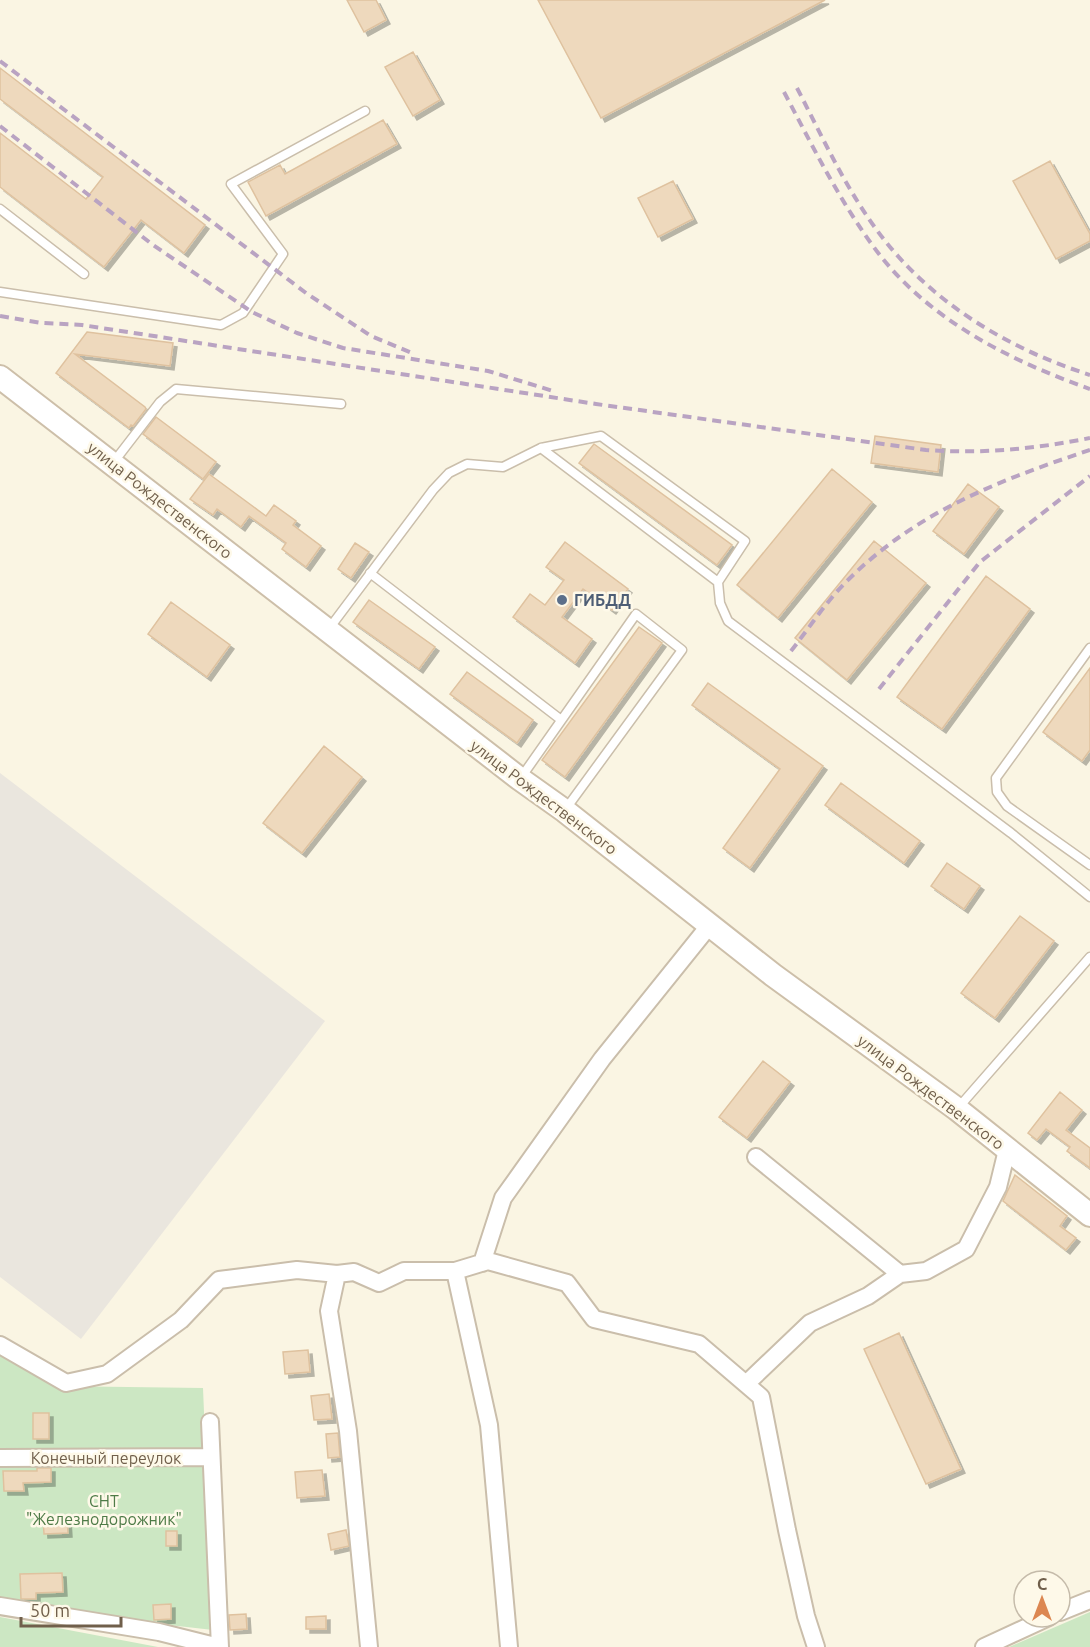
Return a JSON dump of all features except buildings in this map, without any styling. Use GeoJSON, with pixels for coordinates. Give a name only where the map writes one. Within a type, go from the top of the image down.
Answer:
{"type":"FeatureCollection","features":[{"type":"Feature","properties":{"kind":"main road","name":"улица Рождественского"},"geometry":{"type":"LineString","coordinates":[[0,377],[519,779],[565,811],[709,926],[957,1109],[1090,1215]]}},
{"type":"Feature","properties":{"kind":"main road"},"geometry":{"type":"LineString","coordinates":[[957,1109],[1090,1201]]}},
{"type":"Feature","properties":{"kind":"street"},"geometry":{"type":"LineString","coordinates":[[482,1263],[503,1198],[602,1059],[709,926]]}},
{"type":"Feature","properties":{"kind":"street"},"geometry":{"type":"LineString","coordinates":[[746,1384],[810,1323],[868,1296],[900,1274],[926,1271],[966,1249],[998,1187],[1007,1150]]}},
{"type":"Feature","properties":{"kind":"street"},"geometry":{"type":"LineString","coordinates":[[756,1157],[900,1274]]}},
{"type":"Feature","properties":{"kind":"street"},"geometry":{"type":"LineString","coordinates":[[0,1345],[66,1383],[107,1374],[181,1320],[219,1280],[297,1270],[337,1274],[354,1272],[379,1283],[404,1271],[455,1271],[488,1261],[567,1283],[585,1304],[594,1319],[699,1344],[761,1397],[806,1616],[816,1647]]}},
{"type":"Feature","properties":{"kind":"street"},"geometry":{"type":"LineString","coordinates":[[455,1271],[489,1425],[509,1647]]}},
{"type":"Feature","properties":{"kind":"street"},"geometry":{"type":"LineString","coordinates":[[337,1274],[329,1311],[348,1431],[369,1647]]}},
{"type":"Feature","properties":{"kind":"street"},"geometry":{"type":"LineString","coordinates":[[0,1606],[159,1632],[220,1647],[210,1422]]}},
{"type":"Feature","properties":{"kind":"street","name":"Конечный переулок"},"geometry":{"type":"LineString","coordinates":[[0,1458],[211,1457]]}},
{"type":"Feature","properties":{"kind":"street"},"geometry":{"type":"LineString","coordinates":[[1072,1607],[1090,1600]]}},
{"type":"Feature","properties":{"kind":"street"},"geometry":{"type":"LineString","coordinates":[[984,1647],[1023,1629]]}},
{"type":"Feature","properties":{"kind":"lane"},"geometry":{"type":"LineString","coordinates":[[0,292],[221,325],[234,320],[243,313],[284,254],[231,184],[365,111]]}},
{"type":"Feature","properties":{"kind":"lane"},"geometry":{"type":"LineString","coordinates":[[0,209],[84,274]]}},
{"type":"Feature","properties":{"kind":"lane"},"geometry":{"type":"LineString","coordinates":[[112,464],[160,402],[176,389],[341,404]]}},
{"type":"Feature","properties":{"kind":"lane"},"geometry":{"type":"LineString","coordinates":[[328,630],[433,490],[449,473],[466,464],[503,467],[542,448],[601,436],[745,541],[718,582],[720,603],[728,621],[1011,833],[1090,897]]}},
{"type":"Feature","properties":{"kind":"lane"},"geometry":{"type":"LineString","coordinates":[[542,448],[718,582]]}},
{"type":"Feature","properties":{"kind":"lane"},"geometry":{"type":"LineString","coordinates":[[370,573],[560,719]]}},
{"type":"Feature","properties":{"kind":"lane"},"geometry":{"type":"LineString","coordinates":[[519,779],[636,614],[682,650],[565,811]]}},
{"type":"Feature","properties":{"kind":"lane"},"geometry":{"type":"LineString","coordinates":[[1090,648],[996,778],[997,792],[1007,806],[1090,865]]}},
{"type":"Feature","properties":{"kind":"lane"},"geometry":{"type":"LineString","coordinates":[[957,1109],[1090,957]]}},
{"type":"Feature","properties":{"kind":"shaded area"},"geometry":{"type":"Polygon","coordinates":[[[0,773],[325,1021],[81,1339],[0,1277],[0,773]]]}},
{"type":"Feature","properties":{"kind":"green space","name":"СНТ \"Железнодорожник\""},"geometry":{"type":"Polygon","coordinates":[[[0,1352],[53,1386],[203,1388],[213,1630],[134,1621],[0,1600],[0,1352]]]}},
{"type":"Feature","properties":{"kind":"green space"},"geometry":{"type":"Polygon","coordinates":[[[1090,1612],[1090,1647],[1009,1647],[1051,1629],[1072,1629],[1072,1620],[1090,1612]]]}},
{"type":"Feature","properties":{"kind":"green space"},"geometry":{"type":"Polygon","coordinates":[[[0,1617],[158,1647],[0,1647],[0,1617]]]}},
{"type":"Feature","properties":{"kind":"railway"},"geometry":{"type":"LineString","coordinates":[[0,61],[306,293],[371,336],[412,353]]}},
{"type":"Feature","properties":{"kind":"railway"},"geometry":{"type":"LineString","coordinates":[[797,88],[860,206],[906,265],[929,287],[978,324],[1033,353],[1090,375]]}},
{"type":"Feature","properties":{"kind":"railway"},"geometry":{"type":"LineString","coordinates":[[784,92],[826,171],[860,228],[894,272],[917,295],[970,334],[999,350],[1029,365],[1090,389]]}},
{"type":"Feature","properties":{"kind":"railway"},"geometry":{"type":"LineString","coordinates":[[0,126],[153,245],[252,312],[297,333],[343,348],[488,371],[553,391]]}},
{"type":"Feature","properties":{"kind":"railway"},"geometry":{"type":"LineString","coordinates":[[0,316],[42,323],[82,325],[596,404],[926,450],[1008,450],[1090,438]]}},
{"type":"Feature","properties":{"kind":"railway"},"geometry":{"type":"LineString","coordinates":[[791,651],[841,587],[875,555],[903,534],[932,516],[992,486],[1090,450]]}},
{"type":"Feature","properties":{"kind":"railway"},"geometry":{"type":"LineString","coordinates":[[879,689],[980,562],[1090,476]]}},
{"type":"Feature","properties":{"kind":"place","name":"ГИБДД"},"geometry":{"type":"Point","coordinates":[562,600]}}]}
